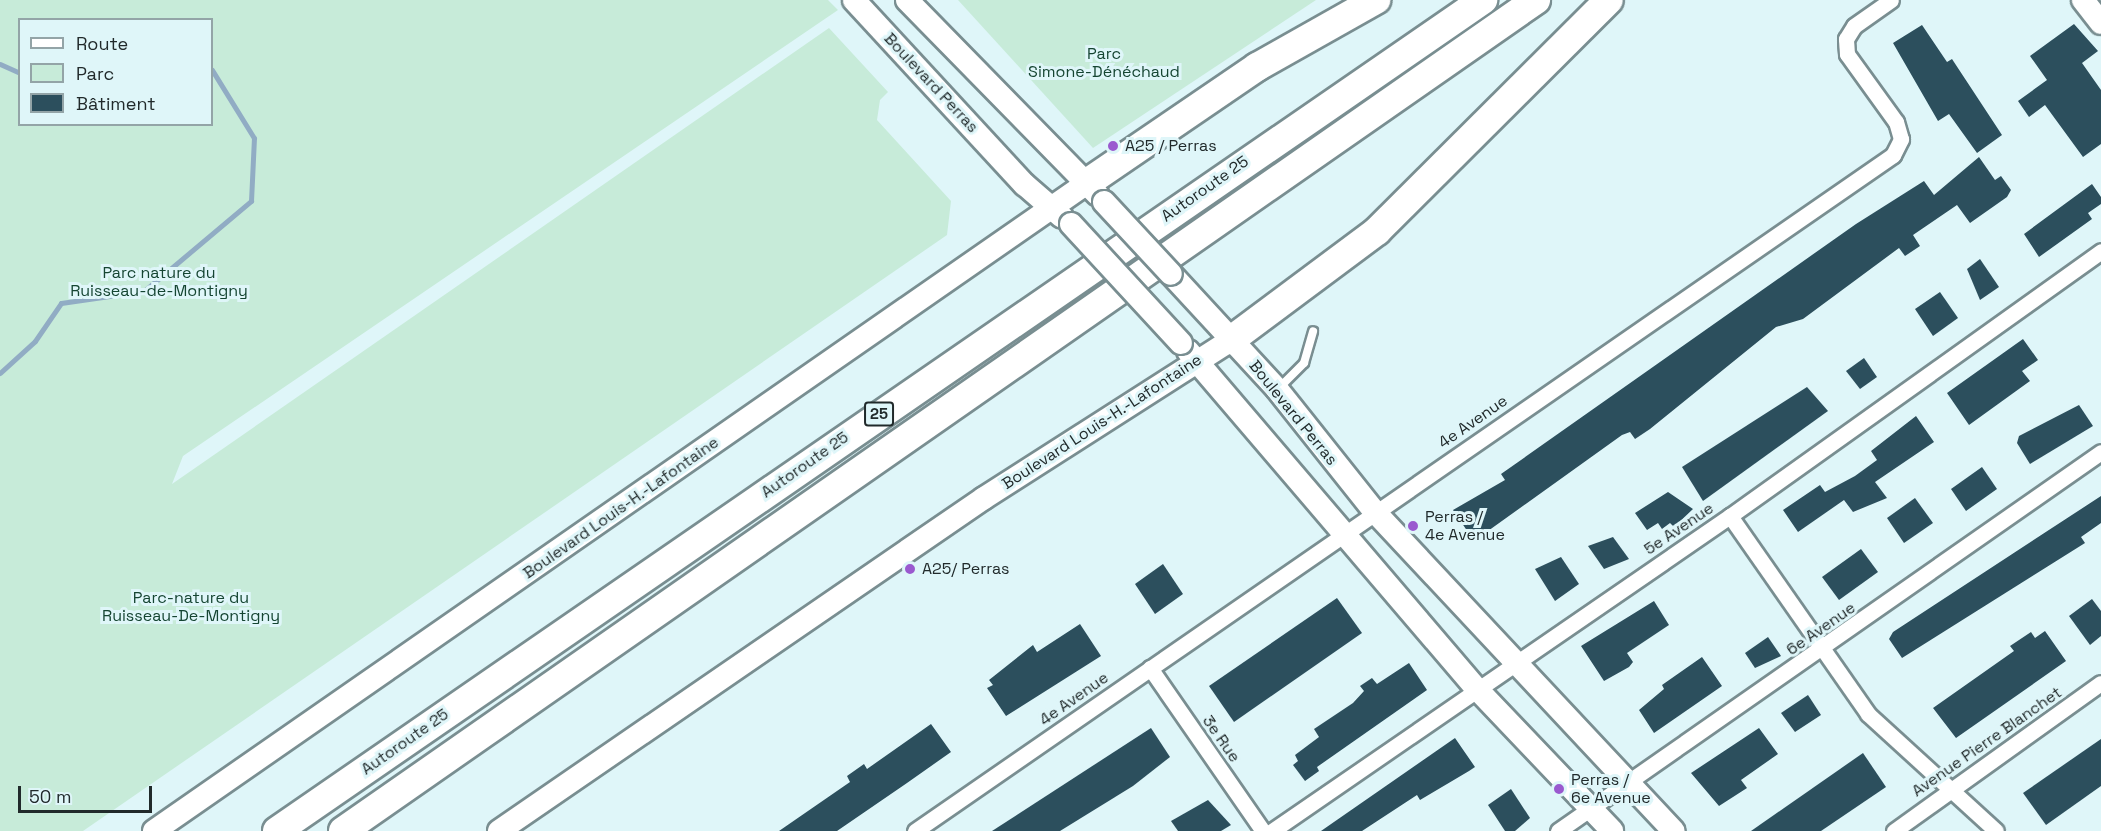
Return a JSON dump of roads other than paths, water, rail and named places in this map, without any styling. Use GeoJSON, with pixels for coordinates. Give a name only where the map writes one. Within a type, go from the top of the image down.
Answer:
{"type":"FeatureCollection","features":[{"type":"Feature","properties":{"kind":"highway"},"geometry":{"type":"LineString","coordinates":[[1095,193],[1257,67],[1376,0]]}},
{"type":"Feature","properties":{"kind":"highway","name":"Autoroute 25"},"geometry":{"type":"LineString","coordinates":[[277,831],[1483,0]]}},
{"type":"Feature","properties":{"kind":"highway","name":"25"},"geometry":{"type":"LineString","coordinates":[[343,831],[1536,0]]}},
{"type":"Feature","properties":{"kind":"highway"},"geometry":{"type":"LineString","coordinates":[[1223,332],[1377,231],[1609,0]]}},
{"type":"Feature","properties":{"kind":"main road","name":"Boulevard Perras"},"geometry":{"type":"LineString","coordinates":[[854,0],[1050,208],[1071,224],[1181,343],[1477,688],[1612,831]]}},
{"type":"Feature","properties":{"kind":"main road","name":"Boulevard Perras"},"geometry":{"type":"LineString","coordinates":[[907,0],[1095,193],[1276,389],[1375,512],[1630,781],[1674,831]]}},
{"type":"Feature","properties":{"kind":"main road"},"geometry":{"type":"LineString","coordinates":[[2083,0],[2101,23]]}},
{"type":"Feature","properties":{"kind":"main road","name":"Boulevard Louis-H.-Lafontaine"},"geometry":{"type":"LineString","coordinates":[[154,831],[1050,208],[1095,193]]}},
{"type":"Feature","properties":{"kind":"main road","name":"Boulevard Louis-H.-Lafontaine"},"geometry":{"type":"LineString","coordinates":[[500,831],[984,498],[1196,362],[1223,332]]}},
{"type":"Feature","properties":{"kind":"street","name":"4e Avenue"},"geometry":{"type":"LineString","coordinates":[[915,831],[1893,155],[1901,139],[1896,122],[1847,54],[1846,39],[1854,26],[1891,0]]}},
{"type":"Feature","properties":{"kind":"street","name":"5e Avenue"},"geometry":{"type":"LineString","coordinates":[[1272,831],[1730,516],[2101,251]]}},
{"type":"Feature","properties":{"kind":"street","name":"6e Avenue"},"geometry":{"type":"LineString","coordinates":[[1558,831],[1823,649],[2101,452]]}},
{"type":"Feature","properties":{"kind":"street"},"geometry":{"type":"LineString","coordinates":[[1730,516],[1868,714],[1952,788],[1996,831]]}},
{"type":"Feature","properties":{"kind":"street","name":"3e Rue"},"geometry":{"type":"LineString","coordinates":[[1150,668],[1263,831]]}},
{"type":"Feature","properties":{"kind":"street","name":"Avenue Pierre Blanchet"},"geometry":{"type":"LineString","coordinates":[[1894,831],[2101,683]]}},
{"type":"Feature","properties":{"kind":"lane"},"geometry":{"type":"LineString","coordinates":[[1276,389],[1304,363],[1313,331]]}},
{"type":"Feature","properties":{"kind":"waterway"},"geometry":{"type":"LineString","coordinates":[[0,64],[18,72]]}},
{"type":"Feature","properties":{"kind":"waterway"},"geometry":{"type":"LineString","coordinates":[[0,373],[35,341],[61,303],[144,291],[251,201],[254,138],[213,72]]}},
{"type":"Feature","properties":{"kind":"place","name":"A25 / Perras"},"geometry":{"type":"Point","coordinates":[1113,146]}},
{"type":"Feature","properties":{"kind":"place","name":"Perras / 4e Avenue"},"geometry":{"type":"Point","coordinates":[1413,526]}},
{"type":"Feature","properties":{"kind":"place","name":"A25/ Perras"},"geometry":{"type":"Point","coordinates":[910,569]}},
{"type":"Feature","properties":{"kind":"place","name":"Perras / 6e Avenue"},"geometry":{"type":"Point","coordinates":[1559,789]}},
{"type":"Feature","properties":{"kind":"park label","name":"Parc Simone-Dénéchaud"},"geometry":{"type":"Point","coordinates":[1104,63]}},
{"type":"Feature","properties":{"kind":"park label","name":"Parc nature du Ruisseau-de-Montigny"},"geometry":{"type":"Point","coordinates":[159,282]}},
{"type":"Feature","properties":{"kind":"park label","name":"Parc-nature du Ruisseau-De-Montigny"},"geometry":{"type":"Point","coordinates":[191,607]}}]}
